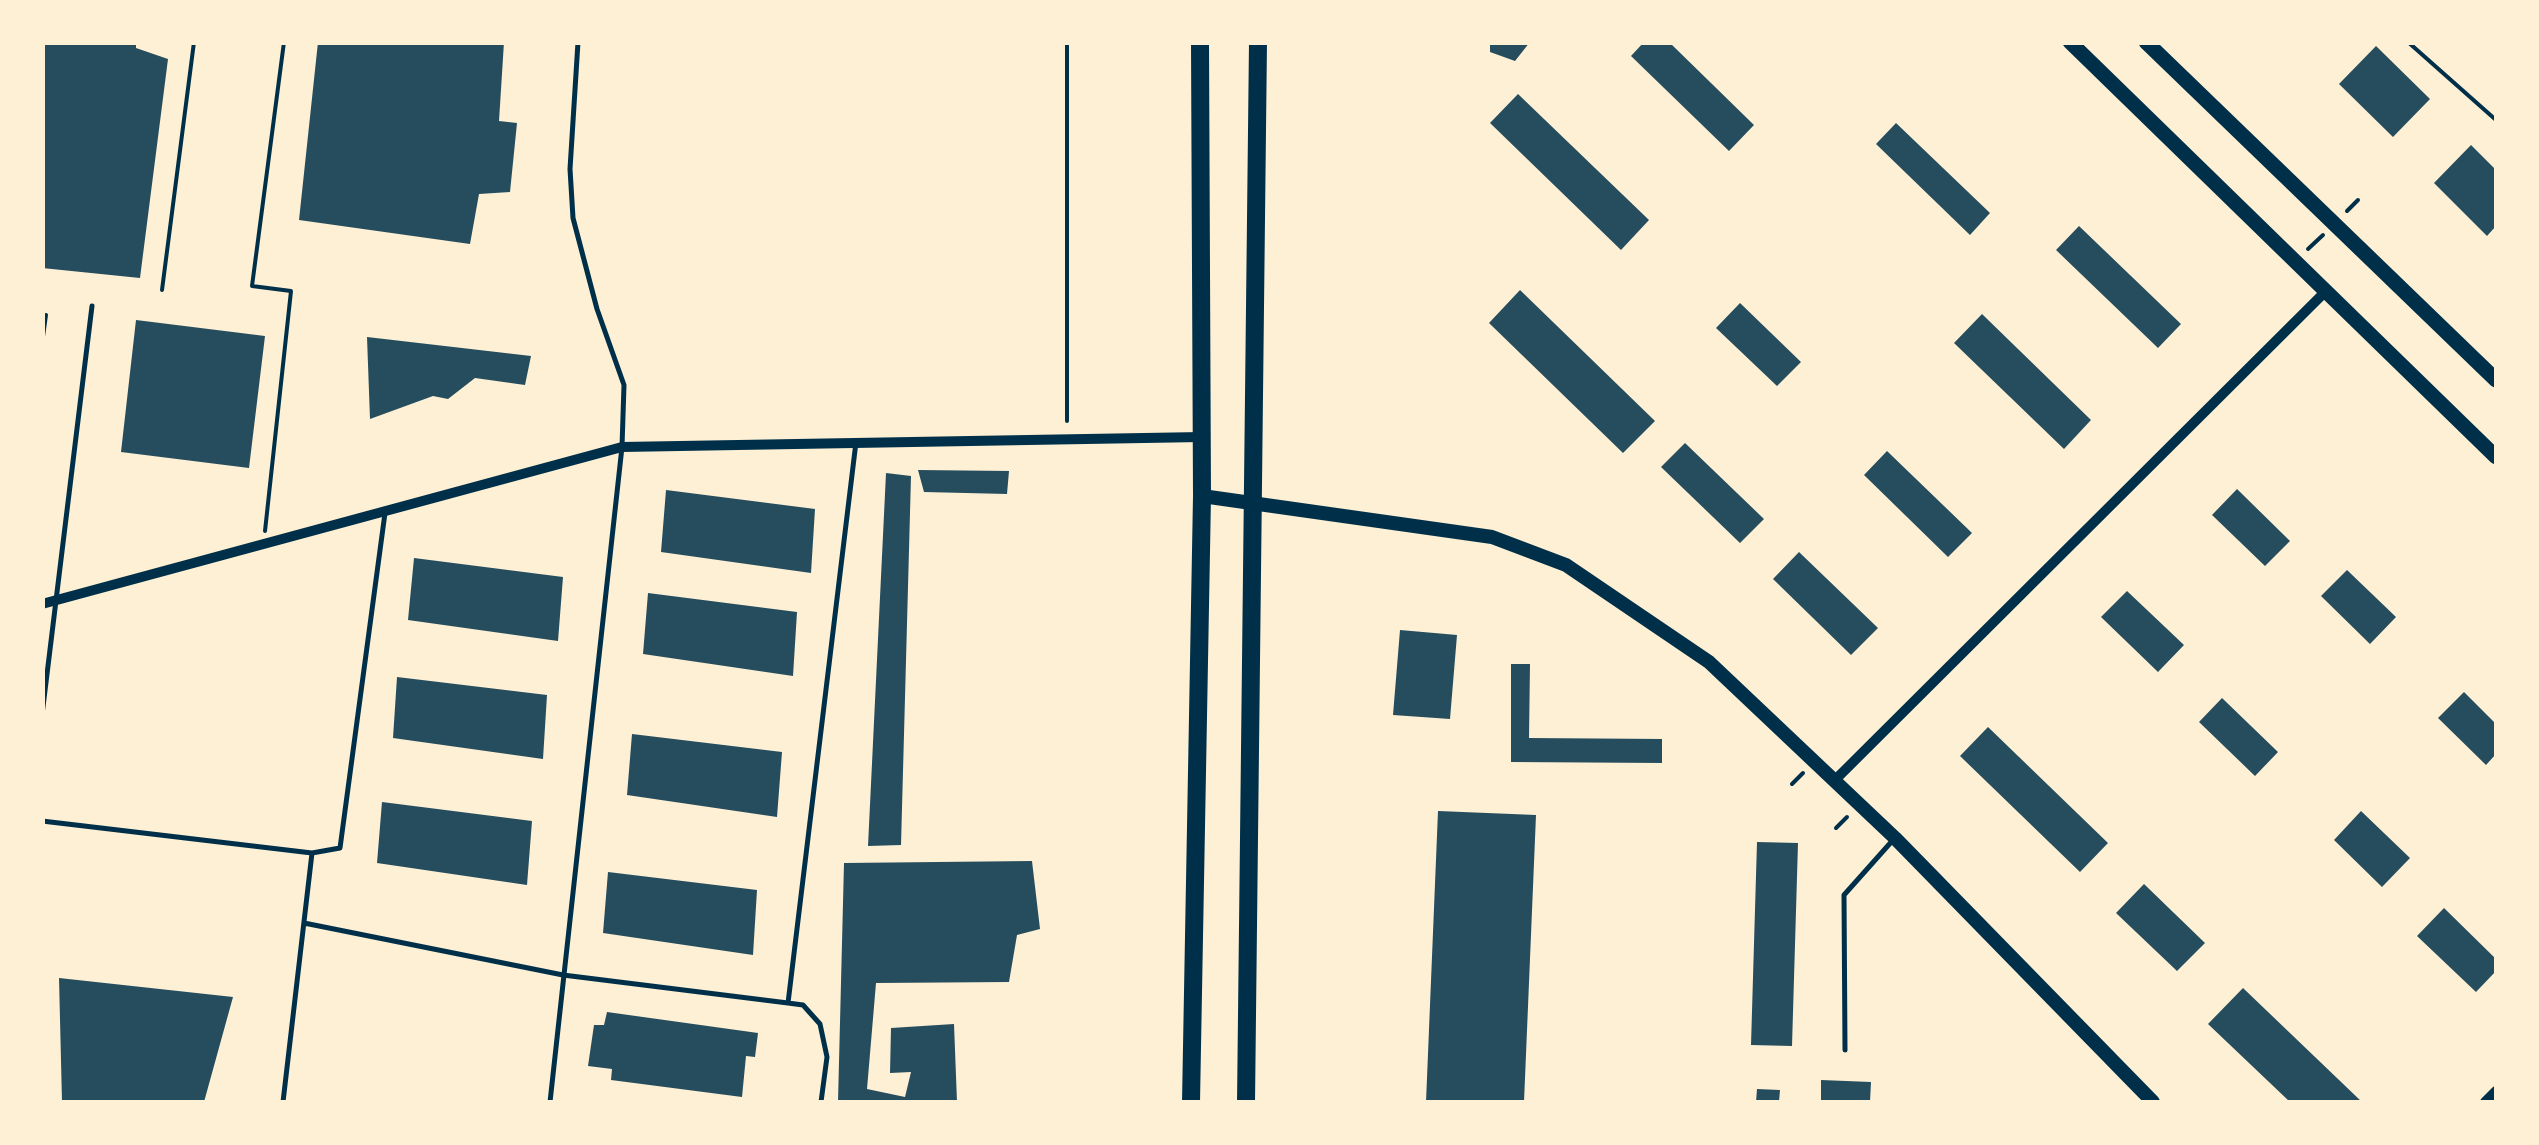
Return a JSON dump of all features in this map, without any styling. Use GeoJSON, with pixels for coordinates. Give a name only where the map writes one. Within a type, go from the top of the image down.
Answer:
{"type":"FeatureCollection","features":[{"type":"Feature","properties":{"kind":"main road"},"geometry":{"type":"LineString","coordinates":[[1191,1102],[1202,496],[1200,42]]}},
{"type":"Feature","properties":{"kind":"main road"},"geometry":{"type":"LineString","coordinates":[[1246,1102],[1258,42]]}},
{"type":"Feature","properties":{"kind":"main road"},"geometry":{"type":"LineString","coordinates":[[2070,42],[2496,457]]}},
{"type":"Feature","properties":{"kind":"main road"},"geometry":{"type":"LineString","coordinates":[[2146,42],[2496,380]]}},
{"type":"Feature","properties":{"kind":"street"},"geometry":{"type":"LineString","coordinates":[[1836,780],[2326,292]]}},
{"type":"Feature","properties":{"kind":"street"},"geometry":{"type":"LineString","coordinates":[[42,604],[622,447],[1202,437]]}},
{"type":"Feature","properties":{"kind":"street"},"geometry":{"type":"LineString","coordinates":[[1202,496],[1254,506],[1402,521],[1492,537],[1566,565],[1708,662],[1836,780],[2152,1102]]}},
{"type":"Feature","properties":{"kind":"street"},"geometry":{"type":"LineString","coordinates":[[2485,1102],[2496,1091]]}},
{"type":"Feature","properties":{"kind":"lane"},"geometry":{"type":"LineString","coordinates":[[550,1102],[622,447],[624,385],[596,309],[573,218],[570,170],[578,42]]}},
{"type":"Feature","properties":{"kind":"lane"},"geometry":{"type":"LineString","coordinates":[[42,715],[92,306]]}},
{"type":"Feature","properties":{"kind":"lane"},"geometry":{"type":"LineString","coordinates":[[788,1003],[856,440]]}},
{"type":"Feature","properties":{"kind":"lane"},"geometry":{"type":"LineString","coordinates":[[42,821],[312,853],[340,848],[386,510]]}},
{"type":"Feature","properties":{"kind":"lane"},"geometry":{"type":"LineString","coordinates":[[1845,1050],[1844,896],[1894,838]]}},
{"type":"Feature","properties":{"kind":"lane"},"geometry":{"type":"LineString","coordinates":[[284,1102],[312,853]]}},
{"type":"Feature","properties":{"kind":"lane"},"geometry":{"type":"LineString","coordinates":[[304,923],[563,976],[803,1005],[820,1024],[826,1057],[822,1102]]}},
{"type":"Feature","properties":{"kind":"path"},"geometry":{"type":"LineString","coordinates":[[162,290],[194,42]]}},
{"type":"Feature","properties":{"kind":"path"},"geometry":{"type":"LineString","coordinates":[[264,546],[291,291],[252,286],[284,42]]}},
{"type":"Feature","properties":{"kind":"path"},"geometry":{"type":"LineString","coordinates":[[1066,42],[1067,421]]}},
{"type":"Feature","properties":{"kind":"path"},"geometry":{"type":"LineString","coordinates":[[2408,42],[2496,120]]}},
{"type":"Feature","properties":{"kind":"path"},"geometry":{"type":"LineString","coordinates":[[2344,213],[2358,200]]}},
{"type":"Feature","properties":{"kind":"path"},"geometry":{"type":"LineString","coordinates":[[2304,254],[2331,227]]}},
{"type":"Feature","properties":{"kind":"path"},"geometry":{"type":"LineString","coordinates":[[42,317],[46,315],[42,344]]}},
{"type":"Feature","properties":{"kind":"building"},"geometry":{"type":"Polygon","coordinates":[[[42,42],[136,42],[136,48],[168,59],[140,278],[42,268],[42,42]]]}},
{"type":"Feature","properties":{"kind":"building"},"geometry":{"type":"Polygon","coordinates":[[[318,42],[504,42],[499,121],[517,123],[510,192],[479,194],[470,244],[299,220],[318,42]]]}},
{"type":"Feature","properties":{"kind":"building"},"geometry":{"type":"Polygon","coordinates":[[[1490,42],[1530,42],[1515,61],[1490,52],[1490,42]]]}},
{"type":"Feature","properties":{"kind":"building"},"geometry":{"type":"Polygon","coordinates":[[[1644,42],[1669,42],[1754,125],[1729,151],[1631,56],[1644,42]]]}},
{"type":"Feature","properties":{"kind":"building"},"geometry":{"type":"Polygon","coordinates":[[[2376,46],[2430,99],[2393,137],[2339,84],[2376,46]]]}},
{"type":"Feature","properties":{"kind":"building"},"geometry":{"type":"Polygon","coordinates":[[[1518,94],[1649,220],[1621,250],[1490,123],[1518,94]]]}},
{"type":"Feature","properties":{"kind":"building"},"geometry":{"type":"Polygon","coordinates":[[[1896,123],[1990,213],[1970,235],[1876,144],[1896,123]]]}},
{"type":"Feature","properties":{"kind":"building"},"geometry":{"type":"Polygon","coordinates":[[[2471,145],[2496,170],[2496,226],[2487,236],[2434,183],[2471,145]]]}},
{"type":"Feature","properties":{"kind":"building"},"geometry":{"type":"Polygon","coordinates":[[[2079,226],[2181,324],[2158,348],[2056,250],[2079,226]]]}},
{"type":"Feature","properties":{"kind":"building"},"geometry":{"type":"Polygon","coordinates":[[[1520,290],[1655,421],[1623,453],[1489,323],[1520,290]]]}},
{"type":"Feature","properties":{"kind":"building"},"geometry":{"type":"Polygon","coordinates":[[[1740,303],[1801,362],[1777,386],[1716,328],[1740,303]]]}},
{"type":"Feature","properties":{"kind":"building"},"geometry":{"type":"Polygon","coordinates":[[[1982,314],[2091,420],[2064,449],[1954,343],[1982,314]]]}},
{"type":"Feature","properties":{"kind":"building"},"geometry":{"type":"Polygon","coordinates":[[[136,320],[265,336],[249,468],[121,452],[136,320]]]}},
{"type":"Feature","properties":{"kind":"building"},"geometry":{"type":"Polygon","coordinates":[[[367,337],[531,356],[525,385],[475,378],[448,399],[433,396],[370,419],[367,337]]]}},
{"type":"Feature","properties":{"kind":"building"},"geometry":{"type":"Polygon","coordinates":[[[1685,443],[1764,519],[1740,543],[1661,467],[1685,443]]]}},
{"type":"Feature","properties":{"kind":"building"},"geometry":{"type":"Polygon","coordinates":[[[1887,451],[1972,533],[1948,557],[1864,475],[1887,451]]]}},
{"type":"Feature","properties":{"kind":"building"},"geometry":{"type":"Polygon","coordinates":[[[918,470],[1009,471],[1007,494],[924,492],[918,470]]]}},
{"type":"Feature","properties":{"kind":"building"},"geometry":{"type":"Polygon","coordinates":[[[886,473],[911,476],[901,845],[868,846],[886,473]]]}},
{"type":"Feature","properties":{"kind":"building"},"geometry":{"type":"Polygon","coordinates":[[[2237,489],[2290,541],[2265,566],[2212,515],[2237,489]]]}},
{"type":"Feature","properties":{"kind":"building"},"geometry":{"type":"Polygon","coordinates":[[[666,490],[815,509],[811,573],[661,552],[666,490]]]}},
{"type":"Feature","properties":{"kind":"building"},"geometry":{"type":"Polygon","coordinates":[[[1799,552],[1878,628],[1851,655],[1773,579],[1799,552]]]}},
{"type":"Feature","properties":{"kind":"building"},"geometry":{"type":"Polygon","coordinates":[[[414,558],[563,577],[558,641],[408,620],[414,558]]]}},
{"type":"Feature","properties":{"kind":"building"},"geometry":{"type":"Polygon","coordinates":[[[2347,570],[2396,617],[2370,644],[2321,596],[2347,570]]]}},
{"type":"Feature","properties":{"kind":"building"},"geometry":{"type":"Polygon","coordinates":[[[2127,591],[2184,645],[2158,672],[2101,617],[2127,591]]]}},
{"type":"Feature","properties":{"kind":"building"},"geometry":{"type":"Polygon","coordinates":[[[648,593],[797,612],[793,676],[643,654],[648,593]]]}},
{"type":"Feature","properties":{"kind":"building"},"geometry":{"type":"Polygon","coordinates":[[[1400,630],[1457,635],[1450,719],[1393,715],[1400,630]]]}},
{"type":"Feature","properties":{"kind":"building"},"geometry":{"type":"Polygon","coordinates":[[[1511,664],[1530,664],[1529,738],[1662,739],[1662,763],[1511,762],[1511,664]]]}},
{"type":"Feature","properties":{"kind":"building"},"geometry":{"type":"Polygon","coordinates":[[[397,677],[547,695],[543,759],[393,738],[397,677]]]}},
{"type":"Feature","properties":{"kind":"building"},"geometry":{"type":"Polygon","coordinates":[[[2464,692],[2496,724],[2496,754],[2486,765],[2438,718],[2464,692]]]}},
{"type":"Feature","properties":{"kind":"building"},"geometry":{"type":"Polygon","coordinates":[[[2222,698],[2278,752],[2255,776],[2199,722],[2222,698]]]}},
{"type":"Feature","properties":{"kind":"building"},"geometry":{"type":"Polygon","coordinates":[[[1988,727],[2108,843],[2080,872],[1960,756],[1988,727]]]}},
{"type":"Feature","properties":{"kind":"building"},"geometry":{"type":"Polygon","coordinates":[[[632,734],[782,752],[777,817],[627,795],[632,734]]]}},
{"type":"Feature","properties":{"kind":"building"},"geometry":{"type":"Polygon","coordinates":[[[382,802],[532,821],[527,885],[377,863],[382,802]]]}},
{"type":"Feature","properties":{"kind":"building"},"geometry":{"type":"Polygon","coordinates":[[[1438,811],[1536,815],[1524,1102],[1426,1102],[1438,811]]]}},
{"type":"Feature","properties":{"kind":"building"},"geometry":{"type":"Polygon","coordinates":[[[2361,811],[2410,858],[2382,887],[2334,840],[2361,811]]]}},
{"type":"Feature","properties":{"kind":"building"},"geometry":{"type":"Polygon","coordinates":[[[1757,842],[1798,843],[1792,1046],[1751,1045],[1757,842]]]}},
{"type":"Feature","properties":{"kind":"building"},"geometry":{"type":"Polygon","coordinates":[[[1032,861],[1040,929],[1017,935],[1009,982],[876,983],[867,1089],[905,1097],[911,1072],[890,1073],[891,1028],[954,1024],[957,1102],[838,1102],[844,863],[1032,861]]]}},
{"type":"Feature","properties":{"kind":"building"},"geometry":{"type":"Polygon","coordinates":[[[608,872],[757,890],[753,955],[603,933],[608,872]]]}},
{"type":"Feature","properties":{"kind":"building"},"geometry":{"type":"Polygon","coordinates":[[[2144,884],[2205,943],[2177,971],[2116,913],[2144,884]]]}},
{"type":"Feature","properties":{"kind":"building"},"geometry":{"type":"Polygon","coordinates":[[[2444,908],[2496,959],[2496,971],[2476,992],[2417,936],[2444,908]]]}},
{"type":"Feature","properties":{"kind":"building"},"geometry":{"type":"Polygon","coordinates":[[[59,978],[233,997],[204,1102],[62,1102],[59,978]]]}},
{"type":"Feature","properties":{"kind":"building"},"geometry":{"type":"Polygon","coordinates":[[[2243,988],[2362,1102],[2290,1102],[2208,1024],[2243,988]]]}},
{"type":"Feature","properties":{"kind":"building"},"geometry":{"type":"Polygon","coordinates":[[[607,1012],[758,1033],[755,1057],[746,1056],[742,1097],[611,1080],[612,1069],[588,1066],[594,1025],[604,1025],[607,1012]]]}},
{"type":"Feature","properties":{"kind":"building"},"geometry":{"type":"Polygon","coordinates":[[[1821,1080],[1871,1082],[1870,1102],[1821,1102],[1821,1080]]]}},
{"type":"Feature","properties":{"kind":"building"},"geometry":{"type":"Polygon","coordinates":[[[1757,1089],[1780,1090],[1779,1102],[1756,1102],[1757,1089]]]}}]}
